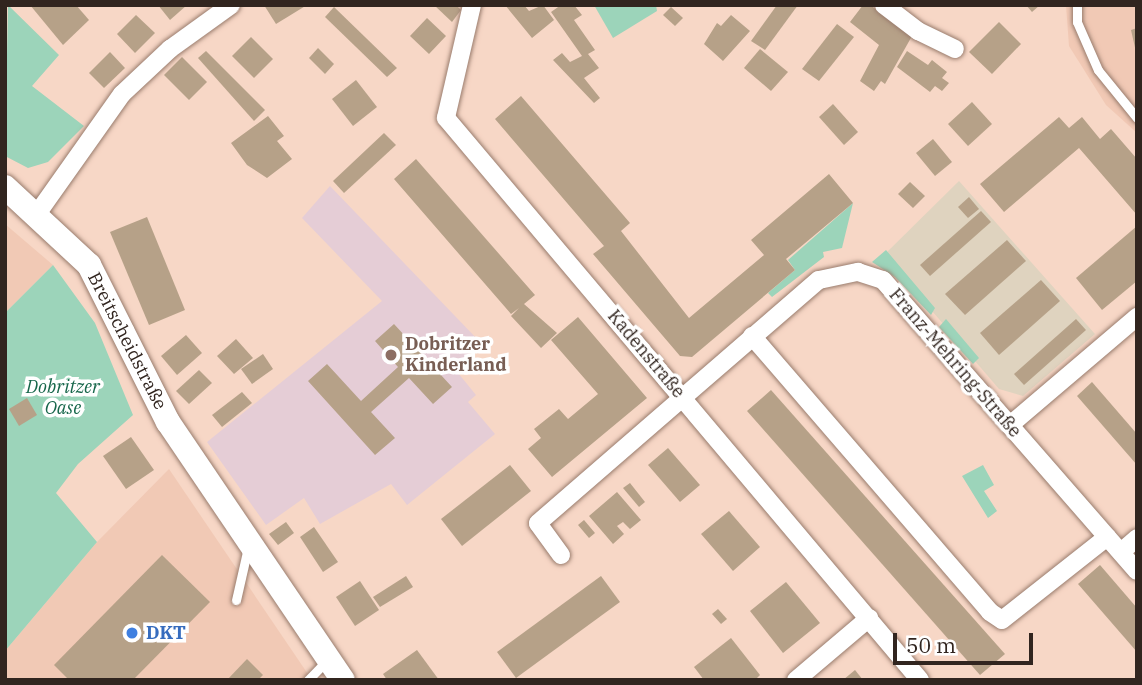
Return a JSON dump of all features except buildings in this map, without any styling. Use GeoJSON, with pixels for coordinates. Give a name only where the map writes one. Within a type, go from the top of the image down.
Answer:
{"type":"FeatureCollection","features":[{"type":"Feature","properties":{"kind":"main road","name":"Breitscheidstraße"},"geometry":{"type":"LineString","coordinates":[[5,187],[89,265],[168,422],[343,680]]}},
{"type":"Feature","properties":{"kind":"street"},"geometry":{"type":"LineString","coordinates":[[37,214],[122,94],[170,49],[231,5]]}},
{"type":"Feature","properties":{"kind":"street","name":"Kadenstraße"},"geometry":{"type":"LineString","coordinates":[[472,5],[446,118],[920,680]]}},
{"type":"Feature","properties":{"kind":"street"},"geometry":{"type":"LineString","coordinates":[[884,5],[918,31],[955,49]]}},
{"type":"Feature","properties":{"kind":"street","name":"Franz-Mehring-Straße"},"geometry":{"type":"LineString","coordinates":[[561,555],[538,523],[752,336],[826,277],[858,272],[883,280],[1137,571]]}},
{"type":"Feature","properties":{"kind":"street"},"geometry":{"type":"LineString","coordinates":[[1010,425],[1137,317]]}},
{"type":"Feature","properties":{"kind":"street"},"geometry":{"type":"LineString","coordinates":[[752,336],[990,612],[1002,620],[1107,537]]}},
{"type":"Feature","properties":{"kind":"street"},"geometry":{"type":"LineString","coordinates":[[1121,552],[1137,538]]}},
{"type":"Feature","properties":{"kind":"street"},"geometry":{"type":"LineString","coordinates":[[796,680],[869,618]]}},
{"type":"Feature","properties":{"kind":"lane"},"geometry":{"type":"LineString","coordinates":[[1077,5],[1077,22],[1098,70],[1137,118]]}},
{"type":"Feature","properties":{"kind":"lane"},"geometry":{"type":"LineString","coordinates":[[236,600],[249,543]]}},
{"type":"Feature","properties":{"kind":"lane"},"geometry":{"type":"LineString","coordinates":[[308,680],[328,659]]}},
{"type":"Feature","properties":{"kind":"shaded area"},"geometry":{"type":"Polygon","coordinates":[[[1066,5],[1137,5],[1137,133],[1106,105],[1069,46],[1066,5]]]}},
{"type":"Feature","properties":{"kind":"shaded area"},"geometry":{"type":"Polygon","coordinates":[[[959,181],[1095,334],[1023,396],[999,389],[884,255],[959,181]]]}},
{"type":"Feature","properties":{"kind":"shaded area","name":"Dobritzer Kinderland"},"geometry":{"type":"Polygon","coordinates":[[[330,186],[480,342],[454,368],[476,395],[468,402],[495,434],[407,505],[391,484],[320,524],[304,498],[266,525],[207,442],[382,301],[302,218],[330,186]]]}},
{"type":"Feature","properties":{"kind":"shaded area"},"geometry":{"type":"Polygon","coordinates":[[[5,224],[53,265],[5,313],[5,224]]]}},
{"type":"Feature","properties":{"kind":"shaded area"},"geometry":{"type":"Polygon","coordinates":[[[169,469],[312,680],[5,680],[5,651],[97,542],[169,469]]]}},
{"type":"Feature","properties":{"kind":"green space"},"geometry":{"type":"Polygon","coordinates":[[[8,5],[59,55],[32,86],[84,126],[48,162],[28,168],[5,156],[8,5]]]}},
{"type":"Feature","properties":{"kind":"green space"},"geometry":{"type":"Polygon","coordinates":[[[594,5],[656,5],[657,11],[613,38],[594,5]]]}},
{"type":"Feature","properties":{"kind":"green space"},"geometry":{"type":"Polygon","coordinates":[[[853,203],[842,248],[823,252],[824,257],[772,297],[768,293],[795,270],[788,260],[853,203]]]}},
{"type":"Feature","properties":{"kind":"green space"},"geometry":{"type":"Polygon","coordinates":[[[886,250],[935,308],[931,315],[895,277],[872,262],[886,250]]]}},
{"type":"Feature","properties":{"kind":"green space","name":"Dobritzer Oase"},"geometry":{"type":"Polygon","coordinates":[[[53,265],[95,323],[133,415],[78,464],[56,493],[97,542],[5,651],[5,313],[53,265]]]}},
{"type":"Feature","properties":{"kind":"green space"},"geometry":{"type":"Polygon","coordinates":[[[946,319],[979,358],[973,364],[939,327],[946,319]]]}},
{"type":"Feature","properties":{"kind":"green space"},"geometry":{"type":"Polygon","coordinates":[[[983,465],[994,485],[984,491],[997,511],[988,518],[962,476],[983,465]]]}},
{"type":"Feature","properties":{"kind":"place","name":"Dobritzer Kinderland"},"geometry":{"type":"Point","coordinates":[391,355]}},
{"type":"Feature","properties":{"kind":"place","name":"DKT"},"geometry":{"type":"Point","coordinates":[132,633]}}]}
